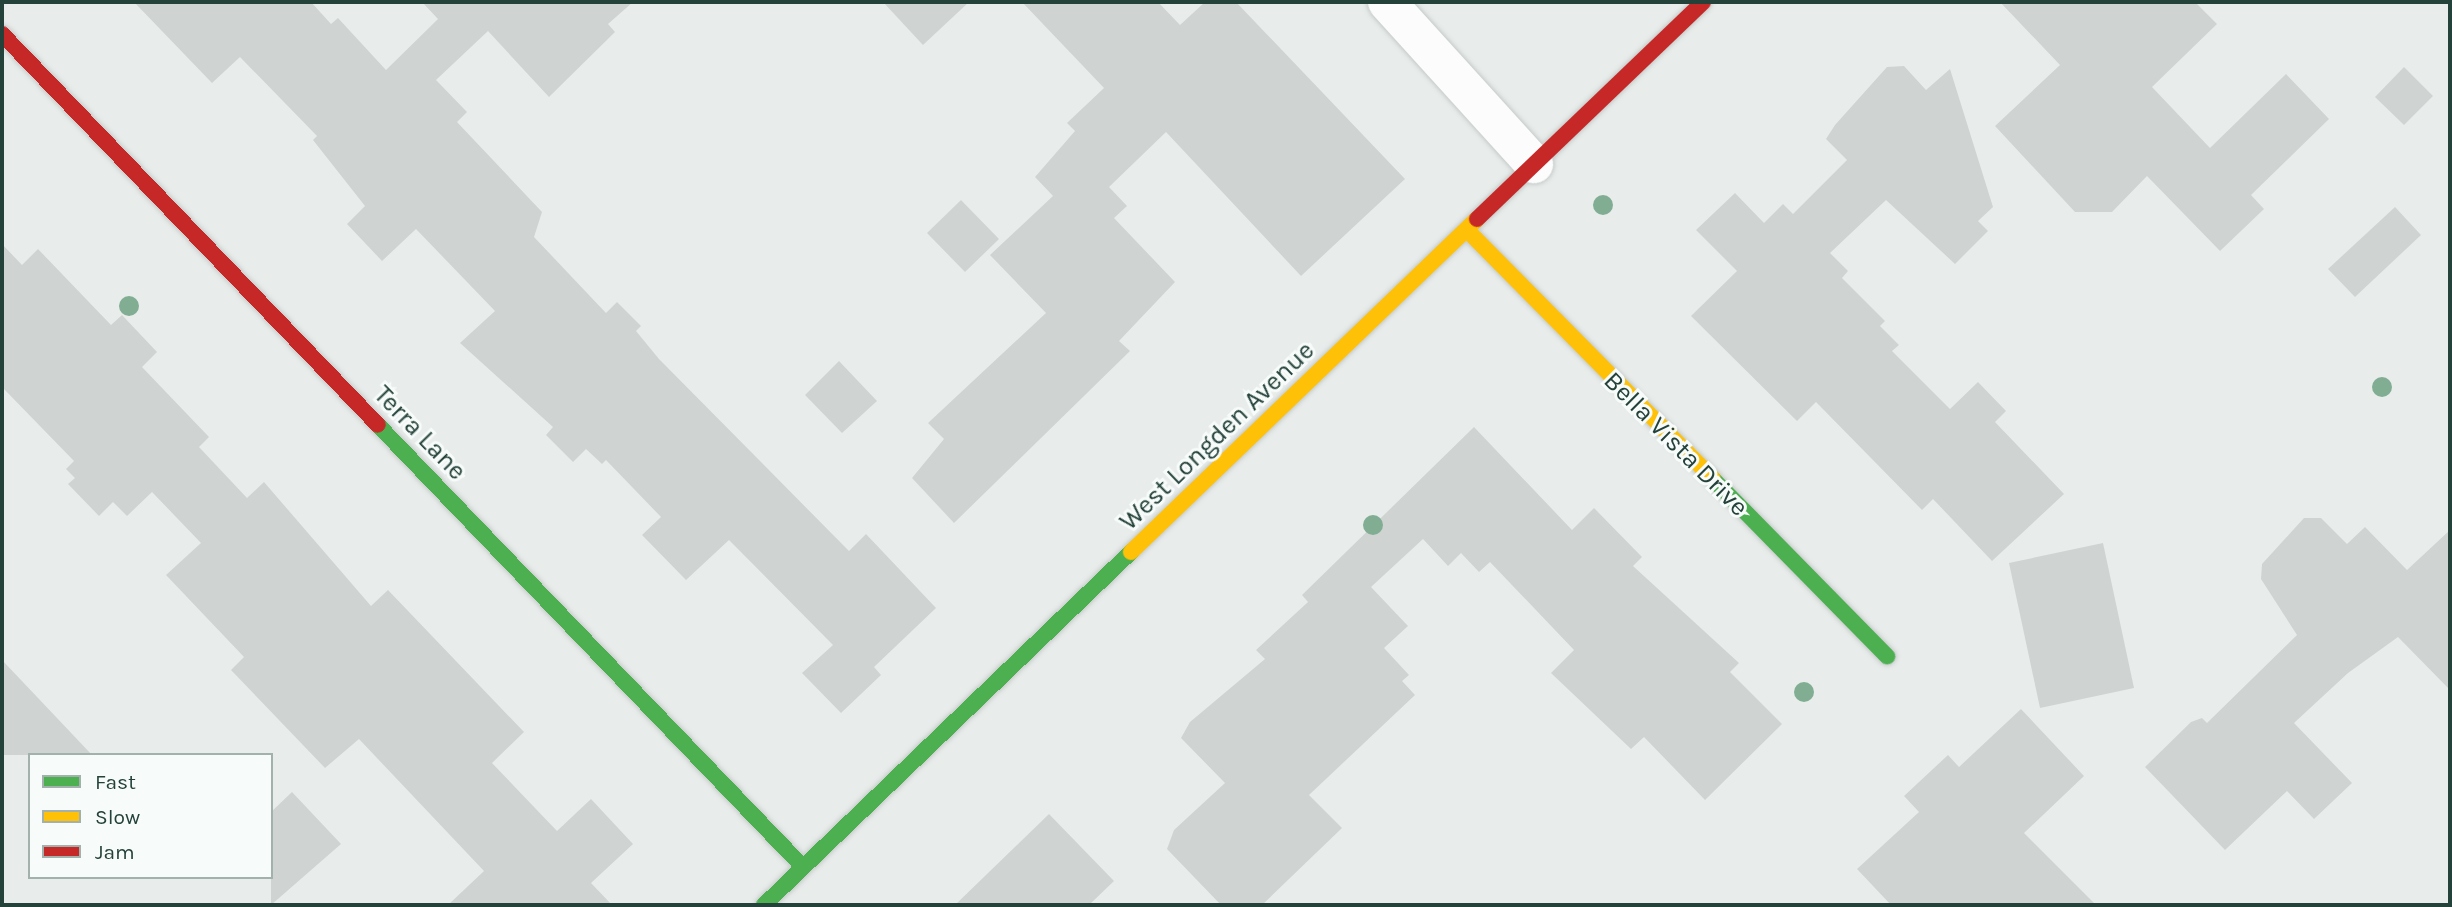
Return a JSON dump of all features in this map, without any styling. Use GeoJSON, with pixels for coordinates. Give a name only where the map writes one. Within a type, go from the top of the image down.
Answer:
{"type":"FeatureCollection","features":[{"type":"Feature","properties":{"kind":"street"},"geometry":{"type":"LineString","coordinates":[[1387,2],[1534,164]]}},
{"type":"Feature","properties":{"kind":"street","name":"West Longden Avenue"},"geometry":{"type":"LineString","coordinates":[[764,905],[1703,2]]}},
{"type":"Feature","properties":{"kind":"street","name":"Terra Lane"},"geometry":{"type":"LineString","coordinates":[[2,34],[803,867]]}},
{"type":"Feature","properties":{"kind":"street","name":"Bella Vista Drive"},"geometry":{"type":"LineString","coordinates":[[1467,230],[1887,656]]}},
{"type":"Feature","properties":{"kind":"building"},"geometry":{"type":"Polygon","coordinates":[[[134,2],[311,2],[331,24],[338,18],[386,70],[438,19],[422,2],[633,2],[608,24],[615,32],[549,97],[488,31],[436,80],[467,112],[457,122],[542,212],[534,237],[606,313],[617,302],[641,326],[636,331],[659,359],[849,551],[866,534],[936,608],[874,667],[881,675],[841,713],[802,673],[833,645],[729,540],[686,580],[642,535],[661,517],[606,460],[602,464],[586,449],[573,462],[546,435],[553,427],[460,343],[495,311],[416,229],[382,261],[347,224],[365,206],[313,140],[317,136],[240,57],[212,83],[134,2]]]}},
{"type":"Feature","properties":{"kind":"building"},"geometry":{"type":"Polygon","coordinates":[[[883,2],[969,2],[923,45],[883,2]]]}},
{"type":"Feature","properties":{"kind":"building"},"geometry":{"type":"Polygon","coordinates":[[[1022,2],[1158,2],[1180,25],[1205,2],[1236,2],[1405,179],[1301,276],[1166,132],[1109,187],[1127,206],[1114,218],[1175,282],[1119,341],[1130,351],[954,523],[912,478],[944,439],[928,423],[1046,313],[990,255],[1053,196],[1035,177],[1075,131],[1067,123],[1104,88],[1022,2]]]}},
{"type":"Feature","properties":{"kind":"building"},"geometry":{"type":"Polygon","coordinates":[[[2000,2],[2195,2],[2217,24],[2152,87],[2210,148],[2286,74],[2329,119],[2251,195],[2264,209],[2220,251],[2147,176],[2112,212],[2075,212],[1995,126],[2060,65],[2000,2]]]}},
{"type":"Feature","properties":{"kind":"building"},"geometry":{"type":"Polygon","coordinates":[[[1904,66],[1926,90],[1950,69],[1993,207],[1978,221],[1988,231],[1955,264],[1886,200],[1830,253],[1848,271],[1842,278],[1885,321],[1880,326],[1899,345],[1892,351],[1950,409],[1978,382],[2006,411],[1995,422],[2064,494],[1992,561],[1933,499],[1922,510],[1816,402],[1797,421],[1691,316],[1737,271],[1696,230],[1735,193],[1764,223],[1783,204],[1793,214],[1847,160],[1826,139],[1835,125],[1887,67],[1904,66]]]}},
{"type":"Feature","properties":{"kind":"building"},"geometry":{"type":"Polygon","coordinates":[[[2404,67],[2433,96],[2404,125],[2375,97],[2404,67]]]}},
{"type":"Feature","properties":{"kind":"building"},"geometry":{"type":"Polygon","coordinates":[[[961,200],[999,239],[965,272],[927,233],[961,200]]]}},
{"type":"Feature","properties":{"kind":"building"},"geometry":{"type":"Polygon","coordinates":[[[2395,207],[2421,235],[2355,297],[2328,269],[2395,207]]]}},
{"type":"Feature","properties":{"kind":"building"},"geometry":{"type":"Polygon","coordinates":[[[2,244],[22,265],[38,249],[111,325],[122,315],[157,352],[142,367],[209,437],[199,447],[247,498],[264,482],[371,606],[388,590],[524,732],[492,763],[557,831],[591,799],[633,844],[591,883],[612,905],[448,905],[484,871],[359,739],[325,768],[231,670],[244,657],[166,575],[201,543],[152,492],[127,516],[113,502],[99,516],[68,484],[75,478],[66,469],[74,461],[2,387],[2,244]]]}},
{"type":"Feature","properties":{"kind":"building"},"geometry":{"type":"Polygon","coordinates":[[[839,361],[877,401],[842,433],[805,395],[839,361]]]}},
{"type":"Feature","properties":{"kind":"building"},"geometry":{"type":"Polygon","coordinates":[[[1474,427],[1572,530],[1594,508],[1642,557],[1633,566],[1739,663],[1730,672],[1782,724],[1705,800],[1644,737],[1631,749],[1551,673],[1574,650],[1490,562],[1479,572],[1461,553],[1448,566],[1423,539],[1371,587],[1408,626],[1384,648],[1409,675],[1402,681],[1415,695],[1309,795],[1342,828],[1262,905],[1221,905],[1167,849],[1174,830],[1225,783],[1181,738],[1190,722],[1265,659],[1256,650],[1308,602],[1302,595],[1474,427]]]}},
{"type":"Feature","properties":{"kind":"building"},"geometry":{"type":"Polygon","coordinates":[[[2304,518],[2321,518],[2347,544],[2365,527],[2407,570],[2450,530],[2450,690],[2398,637],[2348,673],[2294,723],[2352,783],[2314,819],[2287,791],[2225,850],[2145,767],[2191,722],[2202,718],[2207,723],[2297,635],[2261,579],[2262,564],[2304,518]]]}},
{"type":"Feature","properties":{"kind":"building"},"geometry":{"type":"Polygon","coordinates":[[[2103,543],[2134,688],[2040,708],[2009,563],[2103,543]]]}},
{"type":"Feature","properties":{"kind":"building"},"geometry":{"type":"Polygon","coordinates":[[[2,660],[90,753],[2,755],[2,660]]]}},
{"type":"Feature","properties":{"kind":"building"},"geometry":{"type":"Polygon","coordinates":[[[2021,709],[2084,776],[2024,833],[2096,905],[1891,905],[1857,869],[1919,812],[1904,796],[1948,755],[1959,767],[2021,709]]]}},
{"type":"Feature","properties":{"kind":"building"},"geometry":{"type":"Polygon","coordinates":[[[292,792],[341,844],[271,905],[273,879],[273,810],[292,792]]]}},
{"type":"Feature","properties":{"kind":"building"},"geometry":{"type":"Polygon","coordinates":[[[1049,814],[1114,881],[1089,905],[955,905],[1049,814]]]}},
{"type":"Feature","properties":{"kind":"traffic: fast"},"geometry":{"type":"LineString","coordinates":[[378,425],[803,867]]}},
{"type":"Feature","properties":{"kind":"traffic: fast"},"geometry":{"type":"LineString","coordinates":[[1712,478],[1887,656]]}},
{"type":"Feature","properties":{"kind":"traffic: fast"},"geometry":{"type":"LineString","coordinates":[[764,905],[1131,552]]}},
{"type":"Feature","properties":{"kind":"traffic: slow"},"geometry":{"type":"LineString","coordinates":[[1131,552],[1477,219]]}},
{"type":"Feature","properties":{"kind":"traffic: slow"},"geometry":{"type":"LineString","coordinates":[[1467,230],[1712,478]]}},
{"type":"Feature","properties":{"kind":"traffic: jam"},"geometry":{"type":"LineString","coordinates":[[1477,219],[1703,2]]}},
{"type":"Feature","properties":{"kind":"traffic: jam"},"geometry":{"type":"LineString","coordinates":[[2,34],[378,425]]}}]}
